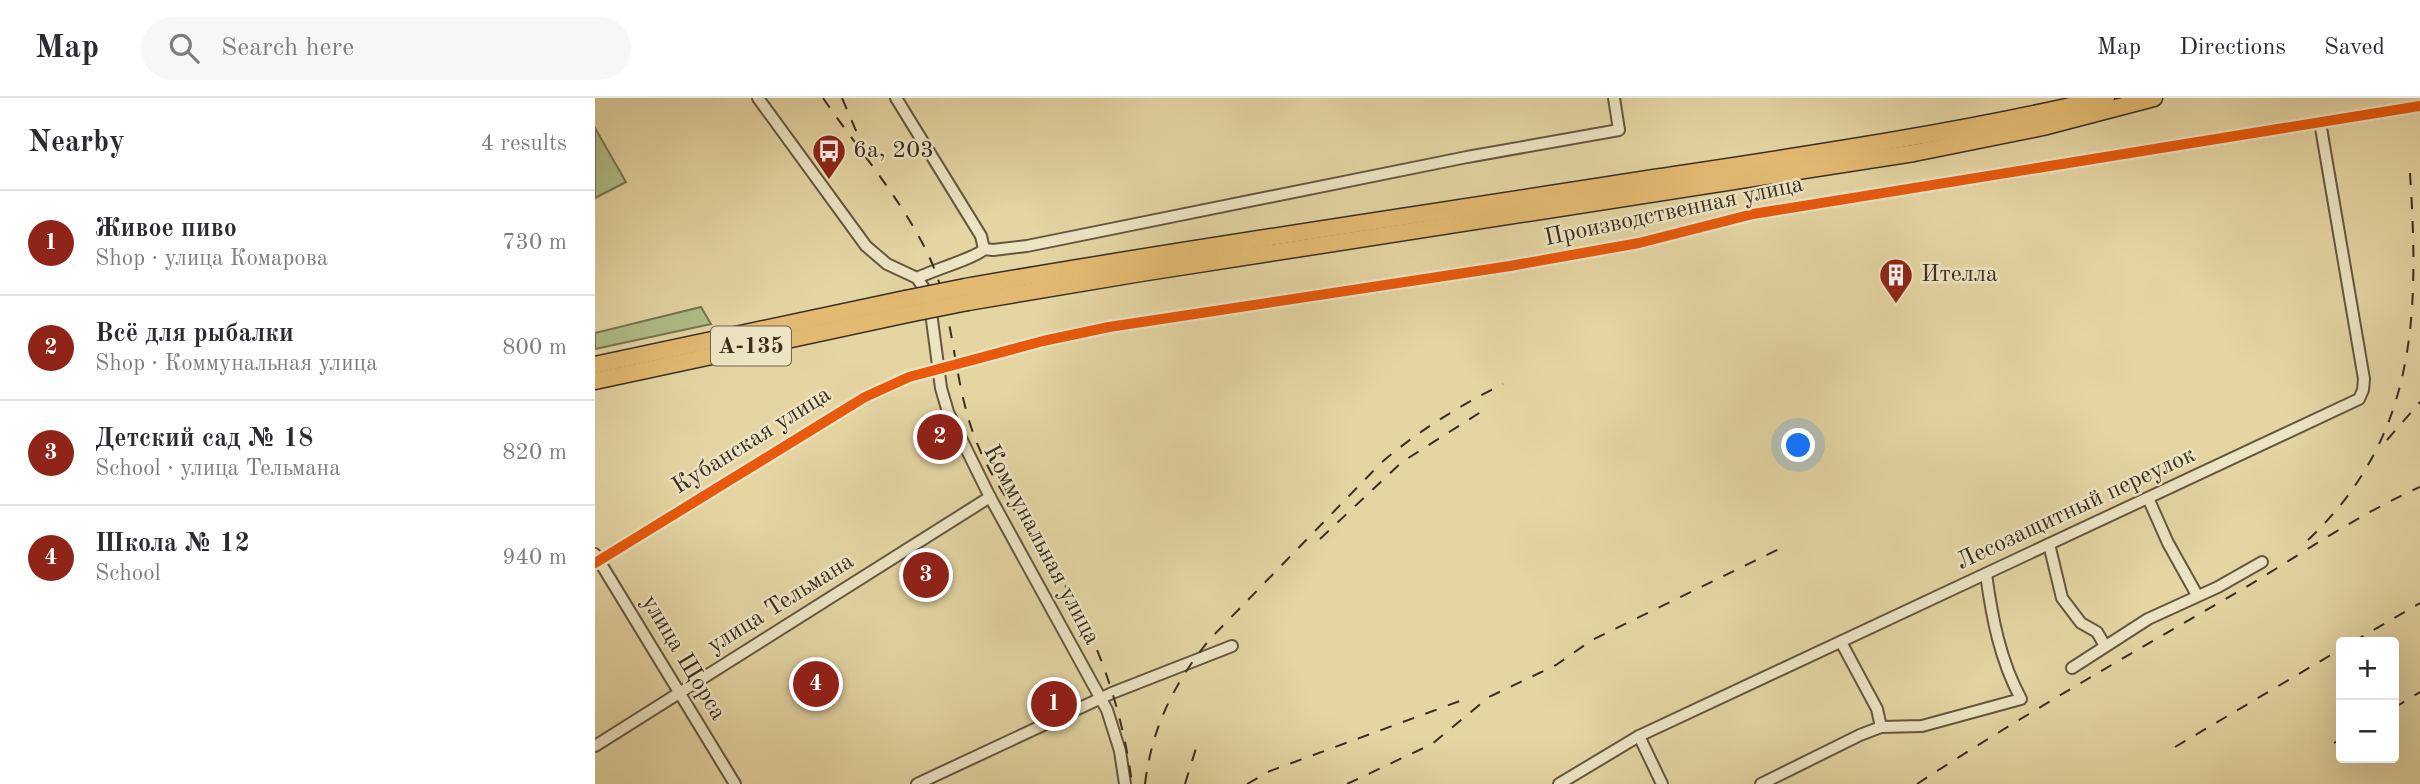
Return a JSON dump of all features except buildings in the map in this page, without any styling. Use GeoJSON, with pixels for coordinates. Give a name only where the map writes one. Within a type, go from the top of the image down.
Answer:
{"type":"FeatureCollection","features":[{"type":"Feature","properties":{"kind":"highway","name":"А-135"},"geometry":{"type":"LineString","coordinates":[[595,365],[967,294],[1138,258],[1911,139],[2041,114],[2106,98]]}},
{"type":"Feature","properties":{"kind":"highway","name":"А-135"},"geometry":{"type":"LineString","coordinates":[[967,294],[1141,273],[1914,153],[2031,130],[2154,98]]}},
{"type":"Feature","properties":{"kind":"highway","name":"А-135"},"geometry":{"type":"LineString","coordinates":[[595,381],[906,306]]}},
{"type":"Feature","properties":{"kind":"street"},"geometry":{"type":"LineString","coordinates":[[758,98],[866,246],[887,264],[916,278],[976,256],[984,249],[1027,246],[1467,157],[1619,130],[1614,98]]}},
{"type":"Feature","properties":{"kind":"street"},"geometry":{"type":"LineString","coordinates":[[896,98],[981,236],[984,249]]}},
{"type":"Feature","properties":{"kind":"street","name":"Производственная улица"},"geometry":{"type":"LineString","coordinates":[[939,370],[1043,341],[1132,323],[1510,266],[1639,243],[1753,214],[2420,106]]}},
{"type":"Feature","properties":{"kind":"street","name":"Лесозащитный переулок"},"geometry":{"type":"LineString","coordinates":[[1559,784],[1639,736],[2359,399],[2364,379],[2320,122]]}},
{"type":"Feature","properties":{"kind":"street","name":"Коммунальная улица"},"geometry":{"type":"LineString","coordinates":[[916,278],[925,290],[948,412],[990,497],[1107,710],[1120,751],[1125,784]]}},
{"type":"Feature","properties":{"kind":"street","name":"Кубанская улица"},"geometry":{"type":"LineString","coordinates":[[596,559],[865,397],[909,377],[939,370]]}},
{"type":"Feature","properties":{"kind":"street","name":"улица Тельмана"},"geometry":{"type":"LineString","coordinates":[[595,746],[990,497]]}},
{"type":"Feature","properties":{"kind":"street"},"geometry":{"type":"LineString","coordinates":[[2148,498],[2168,543],[2197,595]]}},
{"type":"Feature","properties":{"kind":"street"},"geometry":{"type":"LineString","coordinates":[[2049,544],[2062,598],[2081,623],[2097,632],[2105,646]]}},
{"type":"Feature","properties":{"kind":"street","name":"улица Щорса"},"geometry":{"type":"LineString","coordinates":[[596,559],[681,692],[735,784]]}},
{"type":"Feature","properties":{"kind":"street"},"geometry":{"type":"LineString","coordinates":[[2071,668],[2148,619],[2262,562]]}},
{"type":"Feature","properties":{"kind":"street"},"geometry":{"type":"LineString","coordinates":[[1761,784],[1881,727],[1922,726],[2021,699],[2007,673],[1992,617],[1986,574]]}},
{"type":"Feature","properties":{"kind":"street"},"geometry":{"type":"LineString","coordinates":[[1841,642],[1877,709],[1881,727]]}},
{"type":"Feature","properties":{"kind":"street"},"geometry":{"type":"LineString","coordinates":[[917,784],[1099,699],[1232,646]]}},
{"type":"Feature","properties":{"kind":"street"},"geometry":{"type":"LineString","coordinates":[[1639,736],[1662,784]]}},
{"type":"Feature","properties":{"kind":"green space"},"geometry":{"type":"Polygon","coordinates":[[[595,128],[626,182],[595,198],[595,128]]]}},
{"type":"Feature","properties":{"kind":"green space"},"geometry":{"type":"Polygon","coordinates":[[[701,307],[711,324],[595,349],[595,333],[701,307]]]}},
{"type":"Feature","properties":{"kind":"railway"},"geometry":{"type":"LineString","coordinates":[[823,98],[886,184],[928,253],[943,298],[965,408],[980,450],[997,483],[1059,575],[1086,624],[1115,703],[1132,784]]}},
{"type":"Feature","properties":{"kind":"railway"},"geometry":{"type":"LineString","coordinates":[[842,98],[860,140]]}},
{"type":"Feature","properties":{"kind":"railway"},"geometry":{"type":"LineString","coordinates":[[2308,540],[2344,500],[2372,459],[2391,415],[2404,370],[2411,324],[2413,275],[2410,173]]}},
{"type":"Feature","properties":{"kind":"railway"},"geometry":{"type":"LineString","coordinates":[[1145,784],[1153,743],[1175,689],[1210,639],[1381,463],[1439,420],[1503,384]]}},
{"type":"Feature","properties":{"kind":"railway"},"geometry":{"type":"LineString","coordinates":[[2387,440],[2420,402]]}},
{"type":"Feature","properties":{"kind":"railway"},"geometry":{"type":"LineString","coordinates":[[1320,539],[1402,462],[1484,410]]}},
{"type":"Feature","properties":{"kind":"railway"},"geometry":{"type":"LineString","coordinates":[[1917,784],[2037,709],[2351,523],[2420,487]]}},
{"type":"Feature","properties":{"kind":"railway"},"geometry":{"type":"LineString","coordinates":[[1347,784],[1432,744],[1489,697],[1556,665],[1592,640],[1783,547]]}},
{"type":"Feature","properties":{"kind":"railway"},"geometry":{"type":"LineString","coordinates":[[2362,637],[2420,603]]}},
{"type":"Feature","properties":{"kind":"railway"},"geometry":{"type":"LineString","coordinates":[[2175,747],[2336,652]]}},
{"type":"Feature","properties":{"kind":"railway"},"geometry":{"type":"LineString","coordinates":[[2399,705],[2420,692]]}},
{"type":"Feature","properties":{"kind":"railway"},"geometry":{"type":"LineString","coordinates":[[1247,784],[1270,771],[1468,698]]}},
{"type":"Feature","properties":{"kind":"railway"},"geometry":{"type":"LineString","coordinates":[[1185,784],[1197,745]]}},
{"type":"Feature","properties":{"kind":"cycle path"},"geometry":{"type":"LineString","coordinates":[[595,563],[865,397],[909,377],[1043,341],[1109,327],[1510,266],[1639,243],[1753,214],[2420,106]]}},
{"type":"Feature","properties":{"kind":"place","name":"6a, 203"},"geometry":{"type":"Point","coordinates":[829,181]}},
{"type":"Feature","properties":{"kind":"place","name":"Ителла"},"geometry":{"type":"Point","coordinates":[1896,305]}},
{"type":"Feature","properties":{"kind":"place","name":"Всё для рыбалки"},"geometry":{"type":"Point","coordinates":[940,437]}},
{"type":"Feature","properties":{"kind":"place","name":"Детский сад № 18"},"geometry":{"type":"Point","coordinates":[926,575]}},
{"type":"Feature","properties":{"kind":"place","name":"Школа № 12"},"geometry":{"type":"Point","coordinates":[816,684]}},
{"type":"Feature","properties":{"kind":"place","name":"Живое пиво"},"geometry":{"type":"Point","coordinates":[1054,704]}}]}
